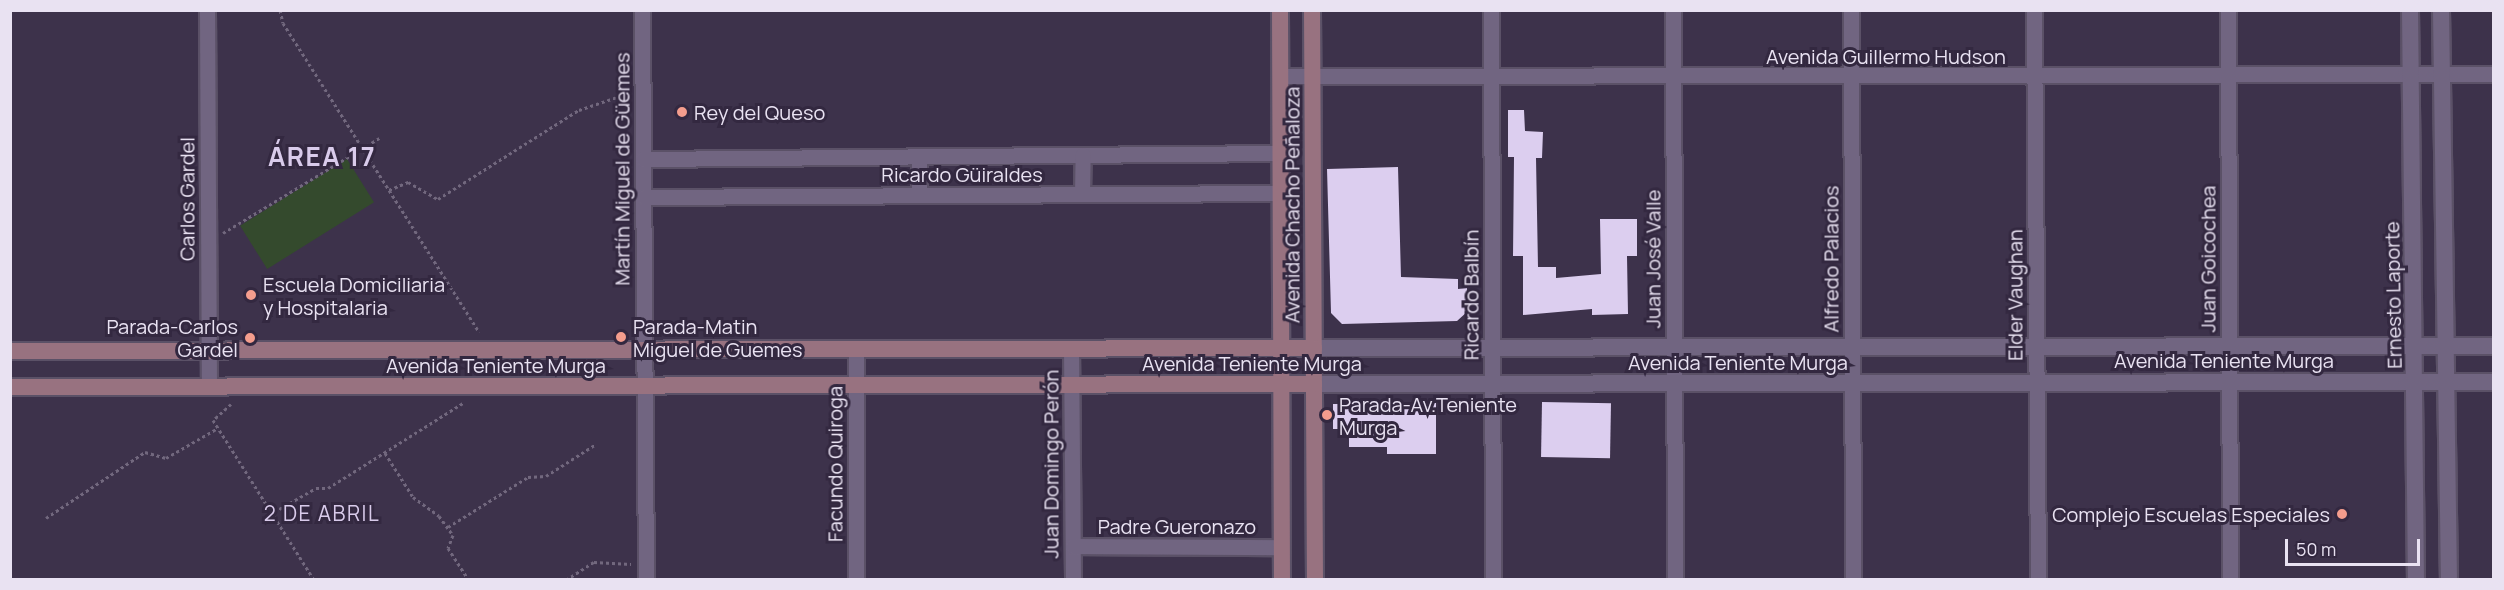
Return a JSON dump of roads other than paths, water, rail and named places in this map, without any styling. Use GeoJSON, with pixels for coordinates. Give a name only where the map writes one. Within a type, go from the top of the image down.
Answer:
{"type":"FeatureCollection","features":[{"type":"Feature","properties":{"kind":"main road","name":"Avenida Chacho Peñaloza"},"geometry":{"type":"LineString","coordinates":[[1280,10],[1282,579]]}},
{"type":"Feature","properties":{"kind":"main road","name":"Avenida Chacho Peñaloza"},"geometry":{"type":"LineString","coordinates":[[1312,10],[1315,579]]}},
{"type":"Feature","properties":{"kind":"main road","name":"Avenida Teniente Murga"},"geometry":{"type":"LineString","coordinates":[[10,351],[1314,348]]}},
{"type":"Feature","properties":{"kind":"main road","name":"Avenida Teniente Murga"},"geometry":{"type":"LineString","coordinates":[[10,387],[1314,384]]}},
{"type":"Feature","properties":{"kind":"street","name":"Carlos Gardel"},"geometry":{"type":"LineString","coordinates":[[207,10],[209,387]]}},
{"type":"Feature","properties":{"kind":"street","name":"Martín Miguel de Güemes"},"geometry":{"type":"LineString","coordinates":[[642,10],[646,572]]}},
{"type":"Feature","properties":{"kind":"street","name":"Ricardo Balbín"},"geometry":{"type":"LineString","coordinates":[[1491,10],[1492,579]]}},
{"type":"Feature","properties":{"kind":"street","name":"Juan José Valle"},"geometry":{"type":"LineString","coordinates":[[1673,10],[1675,579]]}},
{"type":"Feature","properties":{"kind":"street","name":"Alfredo Palacios"},"geometry":{"type":"LineString","coordinates":[[1851,10],[1853,579]]}},
{"type":"Feature","properties":{"kind":"street","name":"Elder Vaughan"},"geometry":{"type":"LineString","coordinates":[[2034,10],[2038,579]]}},
{"type":"Feature","properties":{"kind":"street","name":"Juan Goicochea"},"geometry":{"type":"LineString","coordinates":[[2228,10],[2230,579]]}},
{"type":"Feature","properties":{"kind":"street","name":"Ernesto Laporte"},"geometry":{"type":"LineString","coordinates":[[2410,10],[2409,73],[2416,346],[2416,579]]}},
{"type":"Feature","properties":{"kind":"street"},"geometry":{"type":"LineString","coordinates":[[2441,10],[2440,74],[2449,579]]}},
{"type":"Feature","properties":{"kind":"street","name":"Avenida Guillermo Hudson"},"geometry":{"type":"LineString","coordinates":[[1280,76],[1851,77],[2493,74]]}},
{"type":"Feature","properties":{"kind":"street","name":"Ricardo Güiraldes"},"geometry":{"type":"LineString","coordinates":[[643,159],[1280,153]]}},
{"type":"Feature","properties":{"kind":"street"},"geometry":{"type":"LineString","coordinates":[[1082,194],[1083,155]]}},
{"type":"Feature","properties":{"kind":"street"},"geometry":{"type":"LineString","coordinates":[[919,156],[919,195]]}},
{"type":"Feature","properties":{"kind":"street","name":"Ricardo Güiraldes"},"geometry":{"type":"LineString","coordinates":[[644,197],[1280,193]]}},
{"type":"Feature","properties":{"kind":"street","name":"Avenida Teniente Murga"},"geometry":{"type":"LineString","coordinates":[[1314,348],[2493,346]]}},
{"type":"Feature","properties":{"kind":"street","name":"Juan Domingo Perón"},"geometry":{"type":"LineString","coordinates":[[1071,348],[1073,579]]}},
{"type":"Feature","properties":{"kind":"street","name":"Facundo Quiroga"},"geometry":{"type":"LineString","coordinates":[[856,349],[856,579]]}},
{"type":"Feature","properties":{"kind":"street","name":"Avenida Teniente Murga"},"geometry":{"type":"LineString","coordinates":[[1314,384],[2229,380],[2493,382]]}},
{"type":"Feature","properties":{"kind":"street","name":"Padre Gueronazo"},"geometry":{"type":"LineString","coordinates":[[1072,546],[1281,547]]}},
{"type":"Feature","properties":{"kind":"place","name":"Rey del Queso"},"geometry":{"type":"Point","coordinates":[682,112]}},
{"type":"Feature","properties":{"kind":"place","name":"Escuela Domiciliaria y Hospitalaria"},"geometry":{"type":"Point","coordinates":[251,295]}},
{"type":"Feature","properties":{"kind":"place","name":"Parada-Matin Miguel de Guemes"},"geometry":{"type":"Point","coordinates":[621,337]}},
{"type":"Feature","properties":{"kind":"place","name":"Parada-Carlos Gardel"},"geometry":{"type":"Point","coordinates":[250,338]}},
{"type":"Feature","properties":{"kind":"place","name":"Parada-Av.Teniente Murga"},"geometry":{"type":"Point","coordinates":[1327,415]}},
{"type":"Feature","properties":{"kind":"place","name":"Complejo Escuelas Especiales"},"geometry":{"type":"Point","coordinates":[2342,514]}},
{"type":"Feature","properties":{"kind":"district","name":"ÁREA 17"},"geometry":{"type":"Point","coordinates":[322,157]}},
{"type":"Feature","properties":{"kind":"district","name":"2 DE ABRIL"},"geometry":{"type":"Point","coordinates":[322,513]}}]}
